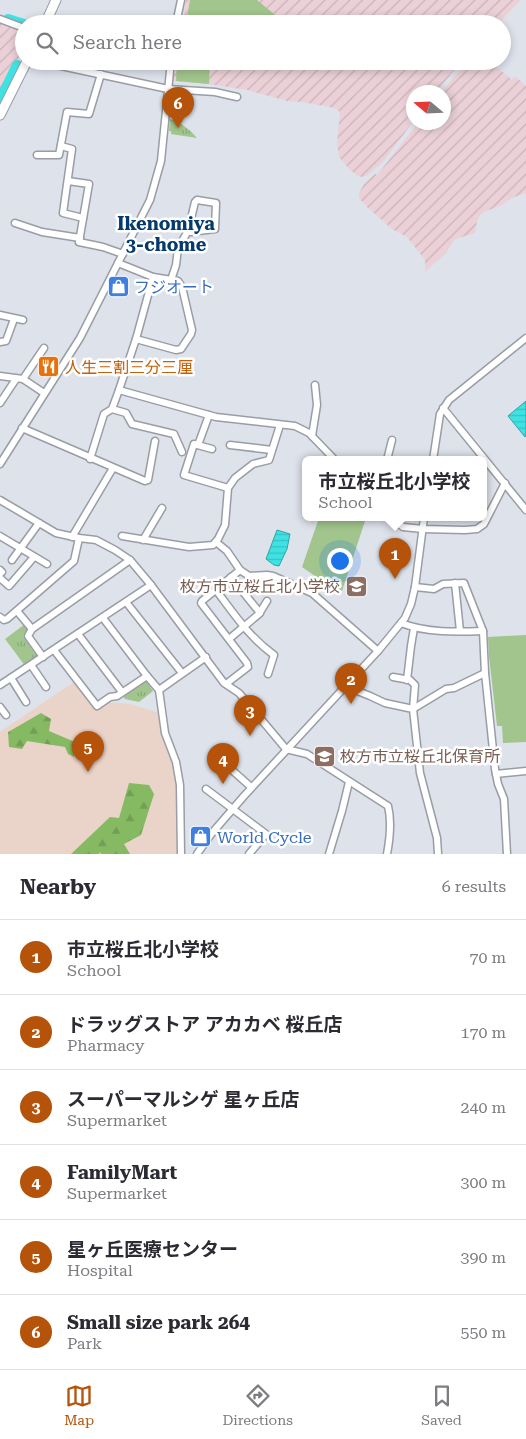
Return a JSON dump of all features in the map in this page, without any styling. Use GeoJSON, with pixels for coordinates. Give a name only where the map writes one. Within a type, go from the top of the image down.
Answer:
{"type":"FeatureCollection","features":[{"type":"Feature","properties":{"kind":"highway"},"geometry":{"type":"LineString","coordinates":[[49,15],[56,0]]}},
{"type":"Feature","properties":{"kind":"highway"},"geometry":{"type":"LineString","coordinates":[[0,116],[23,70]]}},
{"type":"Feature","properties":{"kind":"street"},"geometry":{"type":"LineString","coordinates":[[178,15],[181,0]]}},
{"type":"Feature","properties":{"kind":"street"},"geometry":{"type":"LineString","coordinates":[[0,19],[15,25]]}},
{"type":"Feature","properties":{"kind":"street"},"geometry":{"type":"LineString","coordinates":[[81,70],[168,89],[215,92],[237,97]]}},
{"type":"Feature","properties":{"kind":"street"},"geometry":{"type":"LineString","coordinates":[[0,464],[80,338],[150,200],[157,179],[162,152],[170,70]]}},
{"type":"Feature","properties":{"kind":"street"},"geometry":{"type":"LineString","coordinates":[[37,155],[59,155],[67,112],[89,114],[100,74]]}},
{"type":"Feature","properties":{"kind":"street"},"geometry":{"type":"LineString","coordinates":[[61,146],[72,149],[62,214],[83,218]]}},
{"type":"Feature","properties":{"kind":"street"},"geometry":{"type":"LineString","coordinates":[[68,181],[89,184],[79,242],[123,254]]}},
{"type":"Feature","properties":{"kind":"street"},"geometry":{"type":"LineString","coordinates":[[171,280],[176,265],[178,248],[188,231],[195,202],[197,200],[216,203],[215,229],[188,231]]}},
{"type":"Feature","properties":{"kind":"street"},"geometry":{"type":"LineString","coordinates":[[15,223],[42,232],[80,238]]}},
{"type":"Feature","properties":{"kind":"street"},"geometry":{"type":"LineString","coordinates":[[118,263],[153,276],[178,282],[182,287],[192,330],[180,349],[176,350],[136,339]]}},
{"type":"Feature","properties":{"kind":"street"},"geometry":{"type":"LineString","coordinates":[[90,459],[104,414],[112,409],[119,390],[136,339],[153,276]]}},
{"type":"Feature","properties":{"kind":"street"},"geometry":{"type":"LineString","coordinates":[[0,315],[23,320]]}},
{"type":"Feature","properties":{"kind":"street"},"geometry":{"type":"LineString","coordinates":[[0,342],[6,341],[14,319]]}},
{"type":"Feature","properties":{"kind":"street"},"geometry":{"type":"LineString","coordinates":[[434,456],[440,414],[449,400],[526,338]]}},
{"type":"Feature","properties":{"kind":"street"},"geometry":{"type":"LineString","coordinates":[[0,403],[44,348]]}},
{"type":"Feature","properties":{"kind":"street"},"geometry":{"type":"LineString","coordinates":[[0,376],[20,379],[44,393]]}},
{"type":"Feature","properties":{"kind":"street"},"geometry":{"type":"LineString","coordinates":[[312,436],[317,405],[315,385]]}},
{"type":"Feature","properties":{"kind":"street"},"geometry":{"type":"LineString","coordinates":[[119,390],[208,415],[295,426],[309,432],[331,456]]}},
{"type":"Feature","properties":{"kind":"street"},"geometry":{"type":"LineString","coordinates":[[443,408],[483,456]]}},
{"type":"Feature","properties":{"kind":"street"},"geometry":{"type":"LineString","coordinates":[[112,409],[126,413],[132,424],[174,434],[182,452]]}},
{"type":"Feature","properties":{"kind":"street"},"geometry":{"type":"LineString","coordinates":[[198,445],[208,415]]}},
{"type":"Feature","properties":{"kind":"street"},"geometry":{"type":"LineString","coordinates":[[122,536],[189,547],[214,545],[225,525],[228,488],[234,478],[253,464],[269,460],[280,425]]}},
{"type":"Feature","properties":{"kind":"street"},"geometry":{"type":"LineString","coordinates":[[22,428],[90,459],[145,481],[148,480],[155,441]]}},
{"type":"Feature","properties":{"kind":"street"},"geometry":{"type":"LineString","coordinates":[[387,456],[392,440]]}},
{"type":"Feature","properties":{"kind":"street"},"geometry":{"type":"LineString","coordinates":[[212,449],[194,444],[184,474],[228,488]]}},
{"type":"Feature","properties":{"kind":"street"},"geometry":{"type":"LineString","coordinates":[[230,445],[272,450]]}},
{"type":"Feature","properties":{"kind":"street"},"geometry":{"type":"LineString","coordinates":[[487,461],[526,510]]}},
{"type":"Feature","properties":{"kind":"street"},"geometry":{"type":"LineString","coordinates":[[0,617],[4,620],[17,611],[74,561],[76,538],[113,468]]}},
{"type":"Feature","properties":{"kind":"street"},"geometry":{"type":"LineString","coordinates":[[487,518],[505,483]]}},
{"type":"Feature","properties":{"kind":"street"},"geometry":{"type":"LineString","coordinates":[[0,500],[56,533],[96,540],[130,560],[226,684],[239,693],[286,749],[307,754],[388,806],[391,836],[387,854]]}},
{"type":"Feature","properties":{"kind":"street"},"geometry":{"type":"LineString","coordinates":[[143,540],[162,508]]}},
{"type":"Feature","properties":{"kind":"street"},"geometry":{"type":"LineString","coordinates":[[397,521],[403,527],[465,530],[477,529],[486,521]]}},
{"type":"Feature","properties":{"kind":"street"},"geometry":{"type":"LineString","coordinates":[[196,854],[251,788],[378,651],[405,618],[415,587],[423,521]]}},
{"type":"Feature","properties":{"kind":"street"},"geometry":{"type":"LineString","coordinates":[[12,560],[40,523]]}},
{"type":"Feature","properties":{"kind":"street"},"geometry":{"type":"LineString","coordinates":[[0,536],[47,564]]}},
{"type":"Feature","properties":{"kind":"street"},"geometry":{"type":"LineString","coordinates":[[216,542],[227,551],[240,570],[249,576],[267,574],[312,593],[378,651]]}},
{"type":"Feature","properties":{"kind":"street"},"geometry":{"type":"LineString","coordinates":[[0,570],[2,572],[0,576],[8,586],[34,557]]}},
{"type":"Feature","properties":{"kind":"street"},"geometry":{"type":"LineString","coordinates":[[43,657],[28,636],[32,629],[130,560]]}},
{"type":"Feature","properties":{"kind":"street"},"geometry":{"type":"LineString","coordinates":[[226,684],[248,667],[247,663],[201,603],[240,570]]}},
{"type":"Feature","properties":{"kind":"street"},"geometry":{"type":"LineString","coordinates":[[231,577],[260,613]]}},
{"type":"Feature","properties":{"kind":"street"},"geometry":{"type":"LineString","coordinates":[[415,587],[434,589],[443,584],[464,583],[483,631],[485,673],[496,774],[504,799],[507,854]]}},
{"type":"Feature","properties":{"kind":"street"},"geometry":{"type":"LineString","coordinates":[[454,584],[460,632]]}},
{"type":"Feature","properties":{"kind":"street"},"geometry":{"type":"LineString","coordinates":[[1,681],[11,678],[151,585]]}},
{"type":"Feature","properties":{"kind":"street"},"geometry":{"type":"LineString","coordinates":[[216,590],[243,627],[261,646],[274,655],[268,674]]}},
{"type":"Feature","properties":{"kind":"street"},"geometry":{"type":"LineString","coordinates":[[229,639],[260,613],[266,601]]}},
{"type":"Feature","properties":{"kind":"street"},"geometry":{"type":"LineString","coordinates":[[126,602],[182,673]]}},
{"type":"Feature","properties":{"kind":"street"},"geometry":{"type":"LineString","coordinates":[[17,611],[32,629]]}},
{"type":"Feature","properties":{"kind":"street"},"geometry":{"type":"LineString","coordinates":[[103,618],[146,676],[159,690],[165,733],[176,762],[180,784],[181,854]]}},
{"type":"Feature","properties":{"kind":"street"},"geometry":{"type":"LineString","coordinates":[[401,623],[414,628],[460,632],[483,631]]}},
{"type":"Feature","properties":{"kind":"street"},"geometry":{"type":"LineString","coordinates":[[407,680],[414,628]]}},
{"type":"Feature","properties":{"kind":"street"},"geometry":{"type":"LineString","coordinates":[[78,634],[122,692]]}},
{"type":"Feature","properties":{"kind":"street"},"geometry":{"type":"LineString","coordinates":[[54,650],[97,706],[110,697],[117,696],[146,676]]}},
{"type":"Feature","properties":{"kind":"street"},"geometry":{"type":"LineString","coordinates":[[159,690],[206,657]]}},
{"type":"Feature","properties":{"kind":"street"},"geometry":{"type":"LineString","coordinates":[[31,665],[46,687]]}},
{"type":"Feature","properties":{"kind":"street"},"geometry":{"type":"LineString","coordinates":[[345,686],[385,703],[413,709],[446,689],[454,688],[485,673]]}},
{"type":"Feature","properties":{"kind":"street"},"geometry":{"type":"LineString","coordinates":[[393,677],[410,680],[415,685],[413,709],[420,773],[437,838],[438,854]]}},
{"type":"Feature","properties":{"kind":"street"},"geometry":{"type":"LineString","coordinates":[[11,678],[26,702]]}},
{"type":"Feature","properties":{"kind":"street"},"geometry":{"type":"LineString","coordinates":[[0,707],[6,716]]}},
{"type":"Feature","properties":{"kind":"street"},"geometry":{"type":"LineString","coordinates":[[214,754],[251,788]]}},
{"type":"Feature","properties":{"kind":"street"},"geometry":{"type":"LineString","coordinates":[[496,774],[526,771]]}},
{"type":"Feature","properties":{"kind":"street"},"geometry":{"type":"LineString","coordinates":[[329,854],[349,782]]}},
{"type":"Feature","properties":{"kind":"street"},"geometry":{"type":"LineString","coordinates":[[206,789],[266,834],[249,854]]}},
{"type":"Feature","properties":{"kind":"shaded area"},"geometry":{"type":"Polygon","coordinates":[[[186,0],[521,0],[507,15],[184,15],[186,0]]]}},
{"type":"Feature","properties":{"kind":"shaded area"},"geometry":{"type":"Polygon","coordinates":[[[0,22],[15,27],[15,65],[0,97],[0,22]]]}},
{"type":"Feature","properties":{"kind":"shaded area"},"geometry":{"type":"Polygon","coordinates":[[[175,70],[455,70],[442,85],[406,85],[407,130],[382,163],[362,177],[349,169],[339,157],[337,142],[340,112],[335,108],[287,101],[247,90],[173,81],[175,70]]]}},
{"type":"Feature","properties":{"kind":"shaded area"},"geometry":{"type":"Polygon","coordinates":[[[460,70],[500,70],[512,80],[515,76],[526,86],[526,193],[481,214],[477,221],[475,233],[455,239],[446,253],[425,272],[425,260],[407,237],[392,229],[367,207],[359,198],[359,193],[364,184],[375,174],[377,175],[412,130],[451,130],[451,85],[447,85],[460,70]]]}},
{"type":"Feature","properties":{"kind":"shaded area"},"geometry":{"type":"Polygon","coordinates":[[[74,682],[95,710],[108,702],[130,704],[159,713],[164,735],[174,762],[177,781],[179,854],[0,854],[0,732],[74,682]]]}},
{"type":"Feature","properties":{"kind":"green space"},"geometry":{"type":"Polygon","coordinates":[[[190,0],[257,0],[275,15],[188,15],[190,0]]]}},
{"type":"Feature","properties":{"kind":"green space"},"geometry":{"type":"Polygon","coordinates":[[[177,70],[210,70],[209,84],[176,81],[177,70]]]}},
{"type":"Feature","properties":{"kind":"green space"},"geometry":{"type":"Polygon","coordinates":[[[170,119],[178,122],[197,138],[171,134],[171,131],[169,131],[170,119]]]}},
{"type":"Feature","properties":{"kind":"green space"},"geometry":{"type":"Polygon","coordinates":[[[318,521],[365,521],[341,594],[302,567],[318,521]]]}},
{"type":"Feature","properties":{"kind":"green space"},"geometry":{"type":"Polygon","coordinates":[[[25,624],[29,632],[23,636],[37,656],[26,667],[5,639],[25,624]]]}},
{"type":"Feature","properties":{"kind":"green space"},"geometry":{"type":"Polygon","coordinates":[[[526,635],[526,742],[503,743],[502,726],[497,726],[488,637],[526,635]]]}},
{"type":"Feature","properties":{"kind":"green space"},"geometry":{"type":"Polygon","coordinates":[[[141,682],[147,682],[153,691],[139,702],[125,699],[123,696],[141,682]]]}},
{"type":"Feature","properties":{"kind":"green space"},"geometry":{"type":"Polygon","coordinates":[[[41,713],[51,719],[49,731],[75,742],[74,757],[68,754],[65,747],[27,741],[22,749],[9,747],[8,732],[41,713]]]}},
{"type":"Feature","properties":{"kind":"green space"},"geometry":{"type":"Polygon","coordinates":[[[129,783],[149,785],[154,794],[141,835],[124,844],[130,854],[101,854],[100,852],[99,854],[71,854],[110,817],[119,818],[129,783]]]}},
{"type":"Feature","properties":{"kind":"water"},"geometry":{"type":"Polygon","coordinates":[[[526,401],[526,436],[525,437],[508,416],[526,401]]]}},
{"type":"Feature","properties":{"kind":"water"},"geometry":{"type":"Polygon","coordinates":[[[277,530],[290,534],[287,549],[279,566],[266,559],[277,530]]]}},
{"type":"Feature","properties":{"kind":"waterway"},"geometry":{"type":"LineString","coordinates":[[8,19],[15,21]]}},
{"type":"Feature","properties":{"kind":"waterway"},"geometry":{"type":"LineString","coordinates":[[0,100],[15,69]]}},
{"type":"Feature","properties":{"kind":"place","name":"Small size park 264"},"geometry":{"type":"Point","coordinates":[178,128]}},
{"type":"Feature","properties":{"kind":"place","name":"フジオート"},"geometry":{"type":"Point","coordinates":[118,287]}},
{"type":"Feature","properties":{"kind":"place","name":"人生三割三分三厘"},"geometry":{"type":"Point","coordinates":[49,367]}},
{"type":"Feature","properties":{"kind":"place","name":"市立桜丘北小学校"},"geometry":{"type":"Point","coordinates":[395,579]}},
{"type":"Feature","properties":{"kind":"place","name":"枚方市立桜丘北小学校"},"geometry":{"type":"Point","coordinates":[356,586]}},
{"type":"Feature","properties":{"kind":"place","name":"ドラッグストア アカカベ 桜丘店"},"geometry":{"type":"Point","coordinates":[351,704]}},
{"type":"Feature","properties":{"kind":"place","name":"スーパーマルシゲ 星ヶ丘店"},"geometry":{"type":"Point","coordinates":[250,736]}},
{"type":"Feature","properties":{"kind":"place","name":"枚方市立桜丘北保育所"},"geometry":{"type":"Point","coordinates":[324,756]}},
{"type":"Feature","properties":{"kind":"place","name":"星ヶ丘医療センター"},"geometry":{"type":"Point","coordinates":[88,772]}},
{"type":"Feature","properties":{"kind":"place","name":"FamilyMart"},"geometry":{"type":"Point","coordinates":[223,784]}},
{"type":"Feature","properties":{"kind":"place","name":"World Cycle"},"geometry":{"type":"Point","coordinates":[201,837]}},
{"type":"Feature","properties":{"kind":"district","name":"Ikenomiya 3-chome"},"geometry":{"type":"Point","coordinates":[166,234]}}]}
